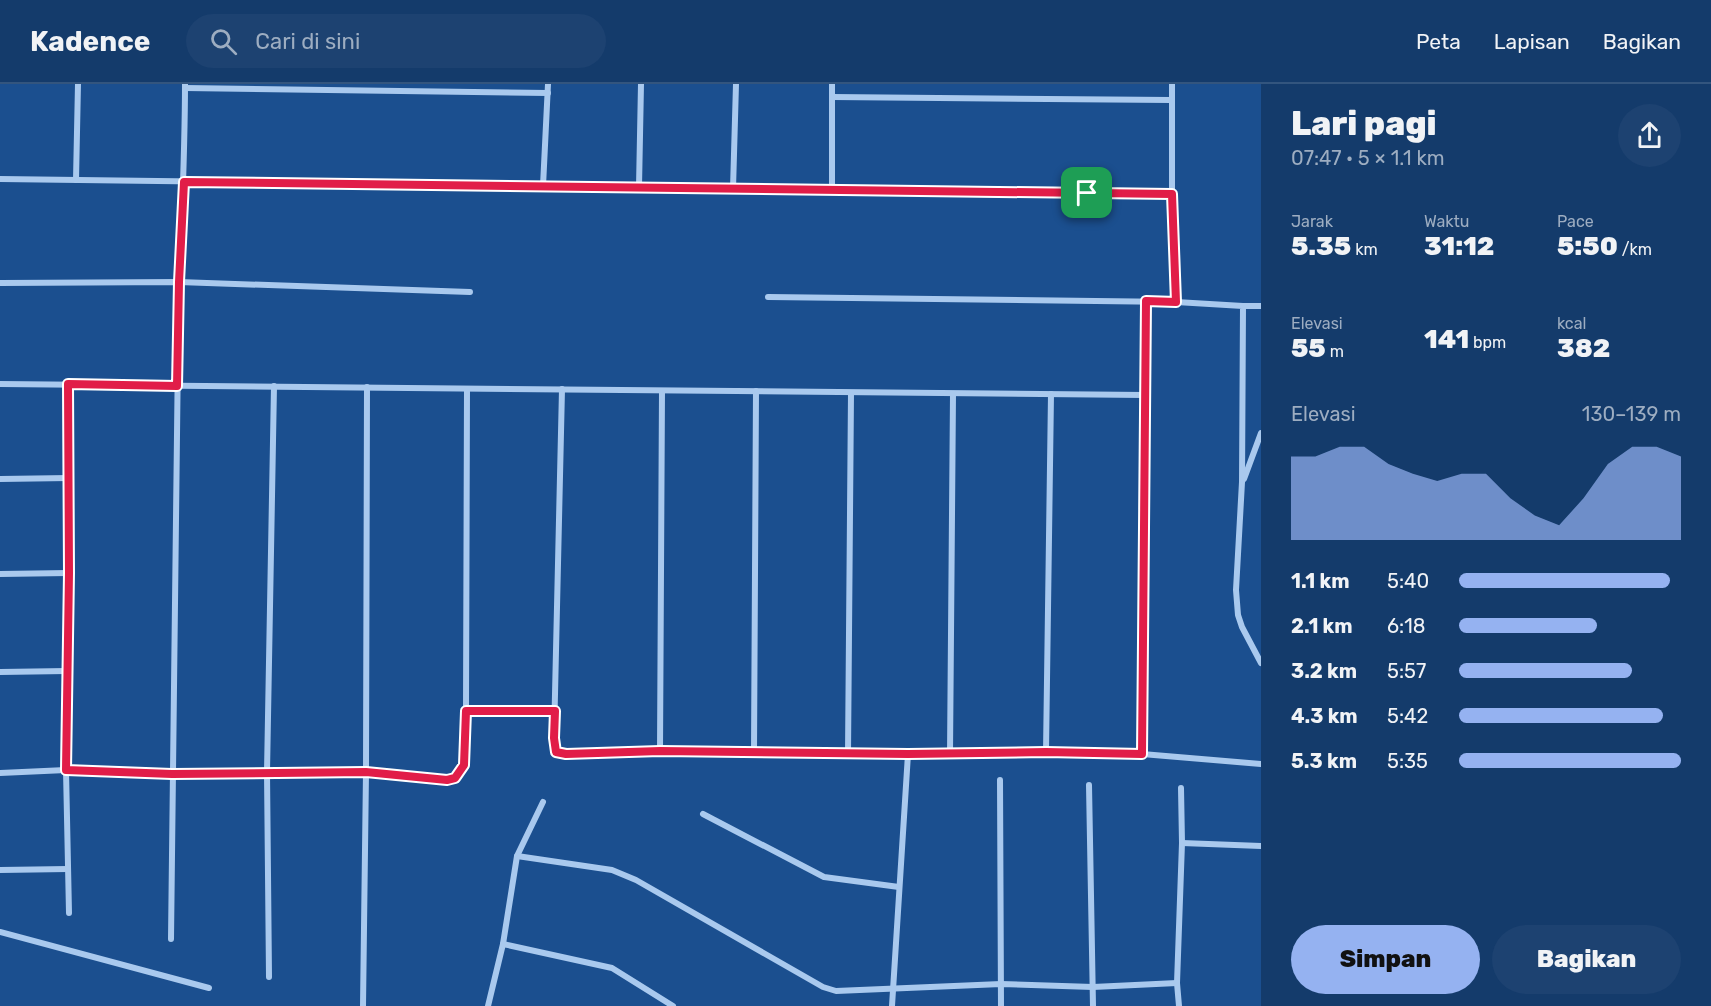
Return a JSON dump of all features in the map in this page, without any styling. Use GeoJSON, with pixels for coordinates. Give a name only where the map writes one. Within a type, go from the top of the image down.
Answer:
{"type":"FeatureCollection","features":[{"type":"Feature","properties":{"kind":"street"},"geometry":{"type":"LineString","coordinates":[[76,180],[78,84]]}},
{"type":"Feature","properties":{"kind":"street"},"geometry":{"type":"LineString","coordinates":[[543,186],[548,84]]}},
{"type":"Feature","properties":{"kind":"street"},"geometry":{"type":"LineString","coordinates":[[639,187],[641,84]]}},
{"type":"Feature","properties":{"kind":"street"},"geometry":{"type":"LineString","coordinates":[[733,189],[736,84]]}},
{"type":"Feature","properties":{"kind":"street"},"geometry":{"type":"LineString","coordinates":[[832,84],[832,190]]}},
{"type":"Feature","properties":{"kind":"street"},"geometry":{"type":"LineString","coordinates":[[1172,84],[1172,194],[1176,302]]}},
{"type":"Feature","properties":{"kind":"street"},"geometry":{"type":"LineString","coordinates":[[171,939],[177,386],[185,86],[548,93]]}},
{"type":"Feature","properties":{"kind":"street"},"geometry":{"type":"LineString","coordinates":[[832,97],[1172,99]]}},
{"type":"Feature","properties":{"kind":"street"},"geometry":{"type":"LineString","coordinates":[[0,179],[1172,194]]}},
{"type":"Feature","properties":{"kind":"street"},"geometry":{"type":"LineString","coordinates":[[0,283],[179,282],[470,292]]}},
{"type":"Feature","properties":{"kind":"street"},"geometry":{"type":"LineString","coordinates":[[768,297],[1146,301],[1261,306]]}},
{"type":"Feature","properties":{"kind":"street"},"geometry":{"type":"LineString","coordinates":[[1142,754],[1146,301]]}},
{"type":"Feature","properties":{"kind":"street"},"geometry":{"type":"LineString","coordinates":[[1243,306],[1242,482],[1236,590],[1238,615],[1261,663]]}},
{"type":"Feature","properties":{"kind":"street"},"geometry":{"type":"LineString","coordinates":[[0,384],[1144,395]]}},
{"type":"Feature","properties":{"kind":"street"},"geometry":{"type":"LineString","coordinates":[[68,384],[69,573],[66,770],[69,914]]}},
{"type":"Feature","properties":{"kind":"street"},"geometry":{"type":"LineString","coordinates":[[269,977],[267,772],[274,386]]}},
{"type":"Feature","properties":{"kind":"street"},"geometry":{"type":"LineString","coordinates":[[363,1006],[367,387]]}},
{"type":"Feature","properties":{"kind":"street"},"geometry":{"type":"LineString","coordinates":[[0,772],[66,770],[172,774],[366,772],[447,780],[455,778],[464,765],[466,711],[467,388]]}},
{"type":"Feature","properties":{"kind":"street"},"geometry":{"type":"LineString","coordinates":[[562,389],[554,738],[556,752],[566,754],[660,751],[848,754],[1046,752],[1142,754],[1261,764]]}},
{"type":"Feature","properties":{"kind":"street"},"geometry":{"type":"LineString","coordinates":[[660,751],[662,391]]}},
{"type":"Feature","properties":{"kind":"street"},"geometry":{"type":"LineString","coordinates":[[754,752],[756,392]]}},
{"type":"Feature","properties":{"kind":"street"},"geometry":{"type":"LineString","coordinates":[[848,754],[851,393]]}},
{"type":"Feature","properties":{"kind":"street"},"geometry":{"type":"LineString","coordinates":[[950,754],[953,394]]}},
{"type":"Feature","properties":{"kind":"street"},"geometry":{"type":"LineString","coordinates":[[1046,752],[1051,394]]}},
{"type":"Feature","properties":{"kind":"street"},"geometry":{"type":"LineString","coordinates":[[1242,482],[1261,433]]}},
{"type":"Feature","properties":{"kind":"street"},"geometry":{"type":"LineString","coordinates":[[0,479],[69,478]]}},
{"type":"Feature","properties":{"kind":"street"},"geometry":{"type":"LineString","coordinates":[[0,574],[69,573]]}},
{"type":"Feature","properties":{"kind":"street"},"geometry":{"type":"LineString","coordinates":[[0,672],[67,671]]}},
{"type":"Feature","properties":{"kind":"street"},"geometry":{"type":"LineString","coordinates":[[466,711],[555,711]]}},
{"type":"Feature","properties":{"kind":"street"},"geometry":{"type":"LineString","coordinates":[[892,1006],[908,754]]}},
{"type":"Feature","properties":{"kind":"street"},"geometry":{"type":"LineString","coordinates":[[1000,780],[1001,1006]]}},
{"type":"Feature","properties":{"kind":"street"},"geometry":{"type":"LineString","coordinates":[[1089,785],[1093,1006]]}},
{"type":"Feature","properties":{"kind":"street"},"geometry":{"type":"LineString","coordinates":[[1179,1006],[1177,983],[1182,843],[1181,788]]}},
{"type":"Feature","properties":{"kind":"street"},"geometry":{"type":"LineString","coordinates":[[488,1006],[503,944],[518,856],[543,802]]}},
{"type":"Feature","properties":{"kind":"street"},"geometry":{"type":"LineString","coordinates":[[703,814],[824,878],[899,887]]}},
{"type":"Feature","properties":{"kind":"street"},"geometry":{"type":"LineString","coordinates":[[1182,843],[1261,846]]}},
{"type":"Feature","properties":{"kind":"street"},"geometry":{"type":"LineString","coordinates":[[518,856],[612,870],[636,880],[823,987],[836,991],[1001,984],[1093,987],[1177,983]]}},
{"type":"Feature","properties":{"kind":"street"},"geometry":{"type":"LineString","coordinates":[[0,870],[68,869]]}},
{"type":"Feature","properties":{"kind":"street"},"geometry":{"type":"LineString","coordinates":[[0,932],[210,988]]}},
{"type":"Feature","properties":{"kind":"street"},"geometry":{"type":"LineString","coordinates":[[503,944],[612,968],[674,1006]]}},
{"type":"Feature","properties":{"kind":"route"},"geometry":{"type":"LineString","coordinates":[[184,182],[1087,193],[1172,194],[1176,302],[1146,301],[1142,754],[660,751],[566,754],[556,752],[555,711],[466,711],[464,765],[455,778],[447,780],[366,772],[172,774],[66,770],[69,573],[68,384],[177,386],[184,182]]}}]}
